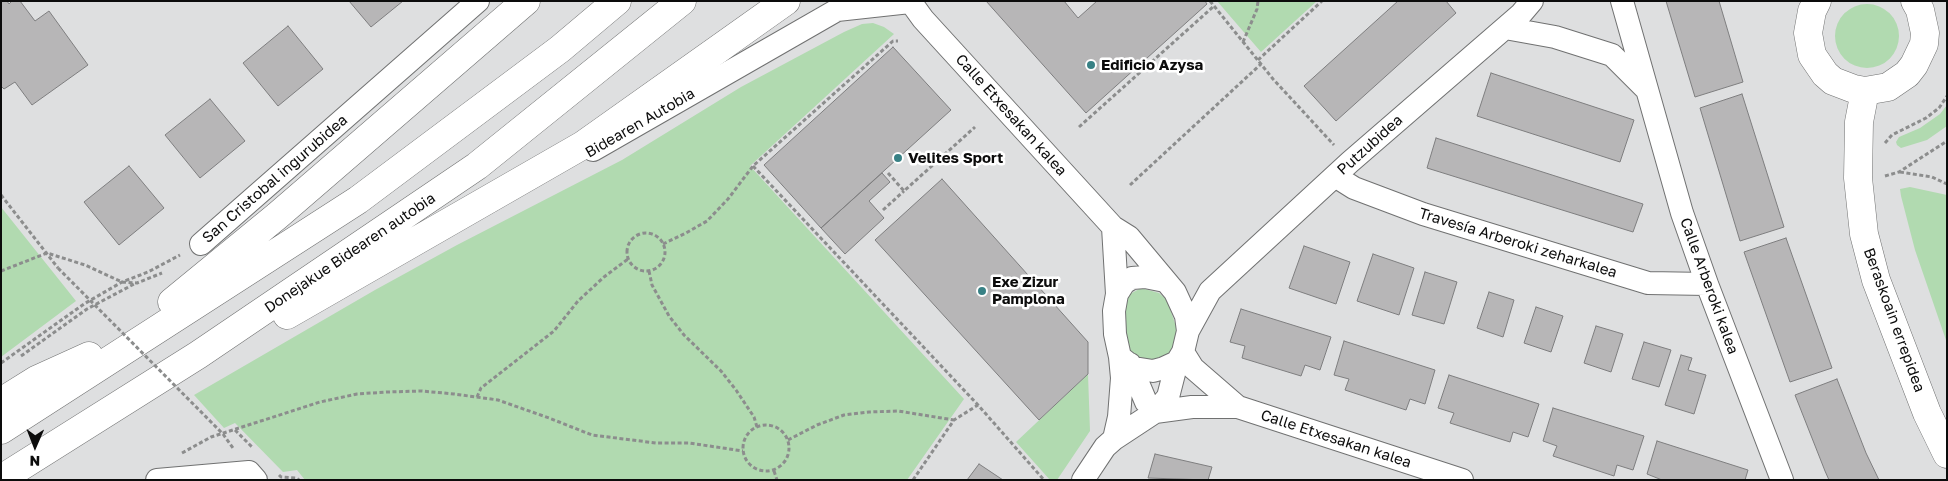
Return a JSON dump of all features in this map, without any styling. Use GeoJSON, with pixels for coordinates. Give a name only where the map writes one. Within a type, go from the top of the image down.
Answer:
{"type":"FeatureCollection","features":[{"type":"Feature","properties":{"kind":"main road"},"geometry":{"type":"LineString","coordinates":[[1,402],[36,380],[107,348],[163,309],[277,216],[526,1]]}},
{"type":"Feature","properties":{"kind":"main road"},"geometry":{"type":"LineString","coordinates":[[1,430],[358,200],[560,48],[617,1]]}},
{"type":"Feature","properties":{"kind":"main road","name":"Donejakue Bidearen autobia"},"geometry":{"type":"LineString","coordinates":[[1,479],[148,387],[284,298],[477,166],[682,1]]}},
{"type":"Feature","properties":{"kind":"main road"},"geometry":{"type":"LineString","coordinates":[[148,387],[271,325],[583,145],[786,1]]}},
{"type":"Feature","properties":{"kind":"main road"},"geometry":{"type":"LineString","coordinates":[[1817,1],[1812,11],[1808,33],[1812,55],[1825,74],[1833,81],[1854,90],[1865,91],[1876,90],[1893,84],[1907,74],[1914,65],[1924,44],[1925,33],[1920,10],[1915,1]]}},
{"type":"Feature","properties":{"kind":"main road","name":"Beraskoain errepidea"},"geometry":{"type":"LineString","coordinates":[[1865,91],[1859,122],[1858,178],[1864,234],[1876,280],[1927,413],[1947,454]]}},
{"type":"Feature","properties":{"kind":"main road"},"geometry":{"type":"LineString","coordinates":[[81,377],[107,348]]}},
{"type":"Feature","properties":{"kind":"street","name":"San Cristobal ingurubidea"},"geometry":{"type":"LineString","coordinates":[[201,244],[478,1]]}},
{"type":"Feature","properties":{"kind":"street","name":"Putzubidea"},"geometry":{"type":"LineString","coordinates":[[1083,480],[1105,447],[1114,439],[1156,412],[1168,398],[1182,348],[1210,291],[1342,169],[1521,14],[1532,1]]}},
{"type":"Feature","properties":{"kind":"street","name":"Calle Arberoki kalea"},"geometry":{"type":"LineString","coordinates":[[1622,1],[1682,213],[1782,480]]}},
{"type":"Feature","properties":{"kind":"street","name":"Calle Etxesakan kalea"},"geometry":{"type":"LineString","coordinates":[[753,58],[838,10],[910,2],[922,19],[1113,227],[1129,237],[1170,287]]}},
{"type":"Feature","properties":{"kind":"street","name":"Calle Arberoki kalea"},"geometry":{"type":"LineString","coordinates":[[1505,28],[1555,37],[1612,55],[1646,88]]}},
{"type":"Feature","properties":{"kind":"street","name":"Bidearen Autobia"},"geometry":{"type":"LineString","coordinates":[[523,179],[577,160],[753,58]]}},
{"type":"Feature","properties":{"kind":"street","name":"Travesía Arberoki zeharkalea"},"geometry":{"type":"LineString","coordinates":[[1342,169],[1354,188],[1424,214],[1648,283],[1707,284]]}},
{"type":"Feature","properties":{"kind":"street"},"geometry":{"type":"LineString","coordinates":[[1113,227],[1117,294],[1114,311],[1115,334],[1125,360],[1146,402],[1156,412]]}},
{"type":"Feature","properties":{"kind":"street"},"geometry":{"type":"LineString","coordinates":[[1117,294],[1124,283],[1132,278],[1145,277],[1170,287],[1210,291]]}},
{"type":"Feature","properties":{"kind":"street"},"geometry":{"type":"LineString","coordinates":[[1125,360],[1134,368],[1153,371],[1164,368],[1182,348],[1186,316],[1170,287]]}},
{"type":"Feature","properties":{"kind":"street","name":"Calle Etxesakan kalea"},"geometry":{"type":"LineString","coordinates":[[1182,348],[1193,368],[1238,407]]}},
{"type":"Feature","properties":{"kind":"street","name":"Putzubidea"},"geometry":{"type":"LineString","coordinates":[[1114,439],[1119,418],[1125,360]]}},
{"type":"Feature","properties":{"kind":"street","name":"Calle Etxesakan kalea"},"geometry":{"type":"LineString","coordinates":[[1156,412],[1192,407],[1238,407],[1462,480]]}},
{"type":"Feature","properties":{"kind":"street"},"geometry":{"type":"LineString","coordinates":[[157,480],[249,472],[256,480]]}},
{"type":"Feature","properties":{"kind":"path"},"geometry":{"type":"LineString","coordinates":[[1210,1],[1342,169]]}},
{"type":"Feature","properties":{"kind":"path"},"geometry":{"type":"LineString","coordinates":[[1243,42],[1257,9],[1258,1]]}},
{"type":"Feature","properties":{"kind":"path"},"geometry":{"type":"LineString","coordinates":[[1258,60],[1322,1]]}},
{"type":"Feature","properties":{"kind":"path"},"geometry":{"type":"LineString","coordinates":[[1079,127],[1214,6]]}},
{"type":"Feature","properties":{"kind":"path"},"geometry":{"type":"LineString","coordinates":[[664,244],[707,221],[728,199],[753,166],[893,41],[898,41]]}},
{"type":"Feature","properties":{"kind":"path"},"geometry":{"type":"LineString","coordinates":[[1130,185],[1261,64]]}},
{"type":"Feature","properties":{"kind":"path"},"geometry":{"type":"LineString","coordinates":[[1883,150],[1885,143],[1892,135],[1926,118],[1939,108],[1947,96]]}},
{"type":"Feature","properties":{"kind":"path"},"geometry":{"type":"LineString","coordinates":[[884,210],[975,127]]}},
{"type":"Feature","properties":{"kind":"path"},"geometry":{"type":"LineString","coordinates":[[1880,177],[1899,172],[1947,141]]}},
{"type":"Feature","properties":{"kind":"path"},"geometry":{"type":"LineString","coordinates":[[753,166],[978,405],[1044,480]]}},
{"type":"Feature","properties":{"kind":"path"},"geometry":{"type":"LineString","coordinates":[[1899,172],[1932,177],[1947,184]]}},
{"type":"Feature","properties":{"kind":"path"},"geometry":{"type":"LineString","coordinates":[[888,173],[904,191]]}},
{"type":"Feature","properties":{"kind":"path"},"geometry":{"type":"LineString","coordinates":[[1,195],[58,268],[223,434],[311,404],[357,394],[422,391],[498,400],[592,435],[656,443],[689,443],[743,450]]}},
{"type":"Feature","properties":{"kind":"path"},"geometry":{"type":"LineString","coordinates":[[645,233],[658,237],[664,244],[665,250],[661,264],[649,270],[641,270],[634,267],[628,259],[627,246],[635,236],[645,233]]}},
{"type":"Feature","properties":{"kind":"path"},"geometry":{"type":"LineString","coordinates":[[1,363],[84,304],[122,282],[148,272],[201,244]]}},
{"type":"Feature","properties":{"kind":"path"},"geometry":{"type":"LineString","coordinates":[[1,271],[47,253],[85,265],[122,282],[137,283]]}},
{"type":"Feature","properties":{"kind":"path"},"geometry":{"type":"LineString","coordinates":[[478,397],[481,388],[554,332],[578,301],[604,277],[628,259]]}},
{"type":"Feature","properties":{"kind":"path"},"geometry":{"type":"LineString","coordinates":[[649,270],[652,285],[668,316],[726,377],[754,417],[758,426]]}},
{"type":"Feature","properties":{"kind":"path"},"geometry":{"type":"LineString","coordinates":[[15,360],[87,309],[137,283],[166,272]]}},
{"type":"Feature","properties":{"kind":"path"},"geometry":{"type":"LineString","coordinates":[[913,480],[954,420],[978,405]]}},
{"type":"Feature","properties":{"kind":"path"},"geometry":{"type":"LineString","coordinates":[[788,440],[817,425],[844,415],[898,411],[954,420]]}},
{"type":"Feature","properties":{"kind":"path"},"geometry":{"type":"LineString","coordinates":[[758,426],[776,427],[784,433],[788,440],[790,448],[787,459],[783,465],[774,471],[756,470],[744,457],[744,440],[758,426]]}},
{"type":"Feature","properties":{"kind":"path"},"geometry":{"type":"LineString","coordinates":[[774,471],[777,480]]}},
{"type":"Feature","properties":{"kind":"green space"},"geometry":{"type":"Polygon","coordinates":[[[1217,1],[1317,1],[1261,52],[1217,1]]]}},
{"type":"Feature","properties":{"kind":"green space"},"geometry":{"type":"Polygon","coordinates":[[[1867,4],[1885,10],[1893,18],[1899,36],[1893,54],[1885,62],[1867,68],[1849,62],[1841,54],[1835,36],[1841,18],[1849,10],[1867,4]]]}},
{"type":"Feature","properties":{"kind":"green space"},"geometry":{"type":"Polygon","coordinates":[[[873,23],[884,27],[894,34],[750,166],[964,399],[907,480],[305,480],[297,470],[283,472],[235,423],[224,428],[194,395],[375,290],[457,245],[622,160],[741,87],[844,32],[862,24],[873,23]]]}},
{"type":"Feature","properties":{"kind":"green space"},"geometry":{"type":"Polygon","coordinates":[[[1947,105],[1947,126],[1927,140],[1901,148],[1897,145],[1896,142],[1899,137],[1920,128],[1940,114],[1947,105]]]}},
{"type":"Feature","properties":{"kind":"green space"},"geometry":{"type":"Polygon","coordinates":[[[1910,187],[1947,195],[1947,343],[1915,250],[1901,196],[1900,189],[1910,187]]]}},
{"type":"Feature","properties":{"kind":"green space"},"geometry":{"type":"Polygon","coordinates":[[[1,207],[76,301],[1,357],[1,207]]]}},
{"type":"Feature","properties":{"kind":"green space"},"geometry":{"type":"Polygon","coordinates":[[[1141,288],[1159,293],[1167,300],[1177,329],[1177,338],[1170,354],[1157,360],[1144,360],[1132,355],[1124,346],[1125,300],[1130,294],[1141,288]]]}},
{"type":"Feature","properties":{"kind":"green space"},"geometry":{"type":"Polygon","coordinates":[[[1088,374],[1090,431],[1057,480],[1050,480],[1016,442],[1088,374]]]}},
{"type":"Feature","properties":{"kind":"building"},"geometry":{"type":"Polygon","coordinates":[[[1,1],[7,1],[9,4],[12,1],[20,1],[35,21],[49,11],[88,65],[32,105],[15,82],[4,89],[1,86],[1,1]]]}},
{"type":"Feature","properties":{"kind":"building"},"geometry":{"type":"Polygon","coordinates":[[[349,1],[403,1],[371,27],[349,1]]]}},
{"type":"Feature","properties":{"kind":"building","name":"Edificio Azysa"},"geometry":{"type":"Polygon","coordinates":[[[986,1],[1064,1],[1078,18],[1097,1],[1205,1],[1207,4],[1086,113],[986,1]]]}},
{"type":"Feature","properties":{"kind":"building"},"geometry":{"type":"Polygon","coordinates":[[[1398,1],[1446,1],[1456,13],[1336,121],[1304,86],[1398,1]]]}},
{"type":"Feature","properties":{"kind":"building"},"geometry":{"type":"Polygon","coordinates":[[[1666,1],[1719,1],[1743,82],[1695,97],[1666,1]]]}},
{"type":"Feature","properties":{"kind":"building"},"geometry":{"type":"Polygon","coordinates":[[[288,26],[323,69],[278,106],[243,63],[288,26]]]}},
{"type":"Feature","properties":{"kind":"building"},"geometry":{"type":"Polygon","coordinates":[[[893,47],[951,110],[821,228],[764,165],[893,47]]]}},
{"type":"Feature","properties":{"kind":"building"},"geometry":{"type":"Polygon","coordinates":[[[1491,73],[1634,120],[1620,162],[1477,116],[1491,73]]]}},
{"type":"Feature","properties":{"kind":"building"},"geometry":{"type":"Polygon","coordinates":[[[1742,94],[1784,227],[1740,241],[1700,108],[1742,94]]]}},
{"type":"Feature","properties":{"kind":"building"},"geometry":{"type":"Polygon","coordinates":[[[210,99],[245,141],[200,178],[165,135],[210,99]]]}},
{"type":"Feature","properties":{"kind":"building"},"geometry":{"type":"Polygon","coordinates":[[[1436,138],[1643,204],[1633,232],[1427,168],[1436,138]]]}},
{"type":"Feature","properties":{"kind":"building"},"geometry":{"type":"Polygon","coordinates":[[[129,166],[164,208],[119,245],[84,202],[129,166]]]}},
{"type":"Feature","properties":{"kind":"building"},"geometry":{"type":"Polygon","coordinates":[[[882,173],[890,182],[869,201],[884,218],[845,254],[821,228],[882,173]]]}},
{"type":"Feature","properties":{"kind":"building","name":"Exe Zizur Pamplona"},"geometry":{"type":"Polygon","coordinates":[[[942,179],[1088,342],[1088,374],[1039,420],[875,240],[942,179]]]}},
{"type":"Feature","properties":{"kind":"building"},"geometry":{"type":"Polygon","coordinates":[[[1786,238],[1832,368],[1790,382],[1744,252],[1786,238]]]}},
{"type":"Feature","properties":{"kind":"building"},"geometry":{"type":"Polygon","coordinates":[[[1304,246],[1350,262],[1336,304],[1289,288],[1304,246]]]}},
{"type":"Feature","properties":{"kind":"building"},"geometry":{"type":"Polygon","coordinates":[[[1373,254],[1414,268],[1399,315],[1357,301],[1373,254]]]}},
{"type":"Feature","properties":{"kind":"building"},"geometry":{"type":"Polygon","coordinates":[[[1425,272],[1457,282],[1444,324],[1412,315],[1425,272]]]}},
{"type":"Feature","properties":{"kind":"building"},"geometry":{"type":"Polygon","coordinates":[[[1489,292],[1514,300],[1503,337],[1477,328],[1489,292]]]}},
{"type":"Feature","properties":{"kind":"building"},"geometry":{"type":"Polygon","coordinates":[[[1536,307],[1563,316],[1551,352],[1524,343],[1536,307]]]}},
{"type":"Feature","properties":{"kind":"building"},"geometry":{"type":"Polygon","coordinates":[[[1241,309],[1331,337],[1320,370],[1305,365],[1301,376],[1242,358],[1245,346],[1230,342],[1241,309]]]}},
{"type":"Feature","properties":{"kind":"building"},"geometry":{"type":"Polygon","coordinates":[[[1596,326],[1623,334],[1611,372],[1584,363],[1596,326]]]}},
{"type":"Feature","properties":{"kind":"building"},"geometry":{"type":"Polygon","coordinates":[[[1344,341],[1435,370],[1425,404],[1410,399],[1406,410],[1345,390],[1349,379],[1334,375],[1344,341]]]}},
{"type":"Feature","properties":{"kind":"building"},"geometry":{"type":"Polygon","coordinates":[[[1644,342],[1671,350],[1659,387],[1632,379],[1644,342]]]}},
{"type":"Feature","properties":{"kind":"building"},"geometry":{"type":"Polygon","coordinates":[[[1681,355],[1692,358],[1688,370],[1706,375],[1694,414],[1665,405],[1681,355]]]}},
{"type":"Feature","properties":{"kind":"building"},"geometry":{"type":"Polygon","coordinates":[[[1449,375],[1539,404],[1528,437],[1513,432],[1510,442],[1450,423],[1454,413],[1438,408],[1449,375]]]}},
{"type":"Feature","properties":{"kind":"building"},"geometry":{"type":"Polygon","coordinates":[[[1837,379],[1866,453],[1879,480],[1829,480],[1825,471],[1795,395],[1837,379]]]}},
{"type":"Feature","properties":{"kind":"building"},"geometry":{"type":"Polygon","coordinates":[[[1553,408],[1644,436],[1633,470],[1617,465],[1614,476],[1553,456],[1557,446],[1543,441],[1553,408]]]}},
{"type":"Feature","properties":{"kind":"building"},"geometry":{"type":"Polygon","coordinates":[[[1657,441],[1748,470],[1745,480],[1662,480],[1647,474],[1657,441]]]}},
{"type":"Feature","properties":{"kind":"building"},"geometry":{"type":"Polygon","coordinates":[[[1155,454],[1212,467],[1208,480],[1148,478],[1155,454]]]}},
{"type":"Feature","properties":{"kind":"building"},"geometry":{"type":"Polygon","coordinates":[[[979,464],[1003,480],[967,480],[979,464]]]}},
{"type":"Feature","properties":{"kind":"place","name":"Edificio Azysa"},"geometry":{"type":"Point","coordinates":[1091,65]}},
{"type":"Feature","properties":{"kind":"place","name":"Velites Sport"},"geometry":{"type":"Point","coordinates":[898,158]}},
{"type":"Feature","properties":{"kind":"place","name":"Exe Zizur Pamplona"},"geometry":{"type":"Point","coordinates":[982,291]}}]}
